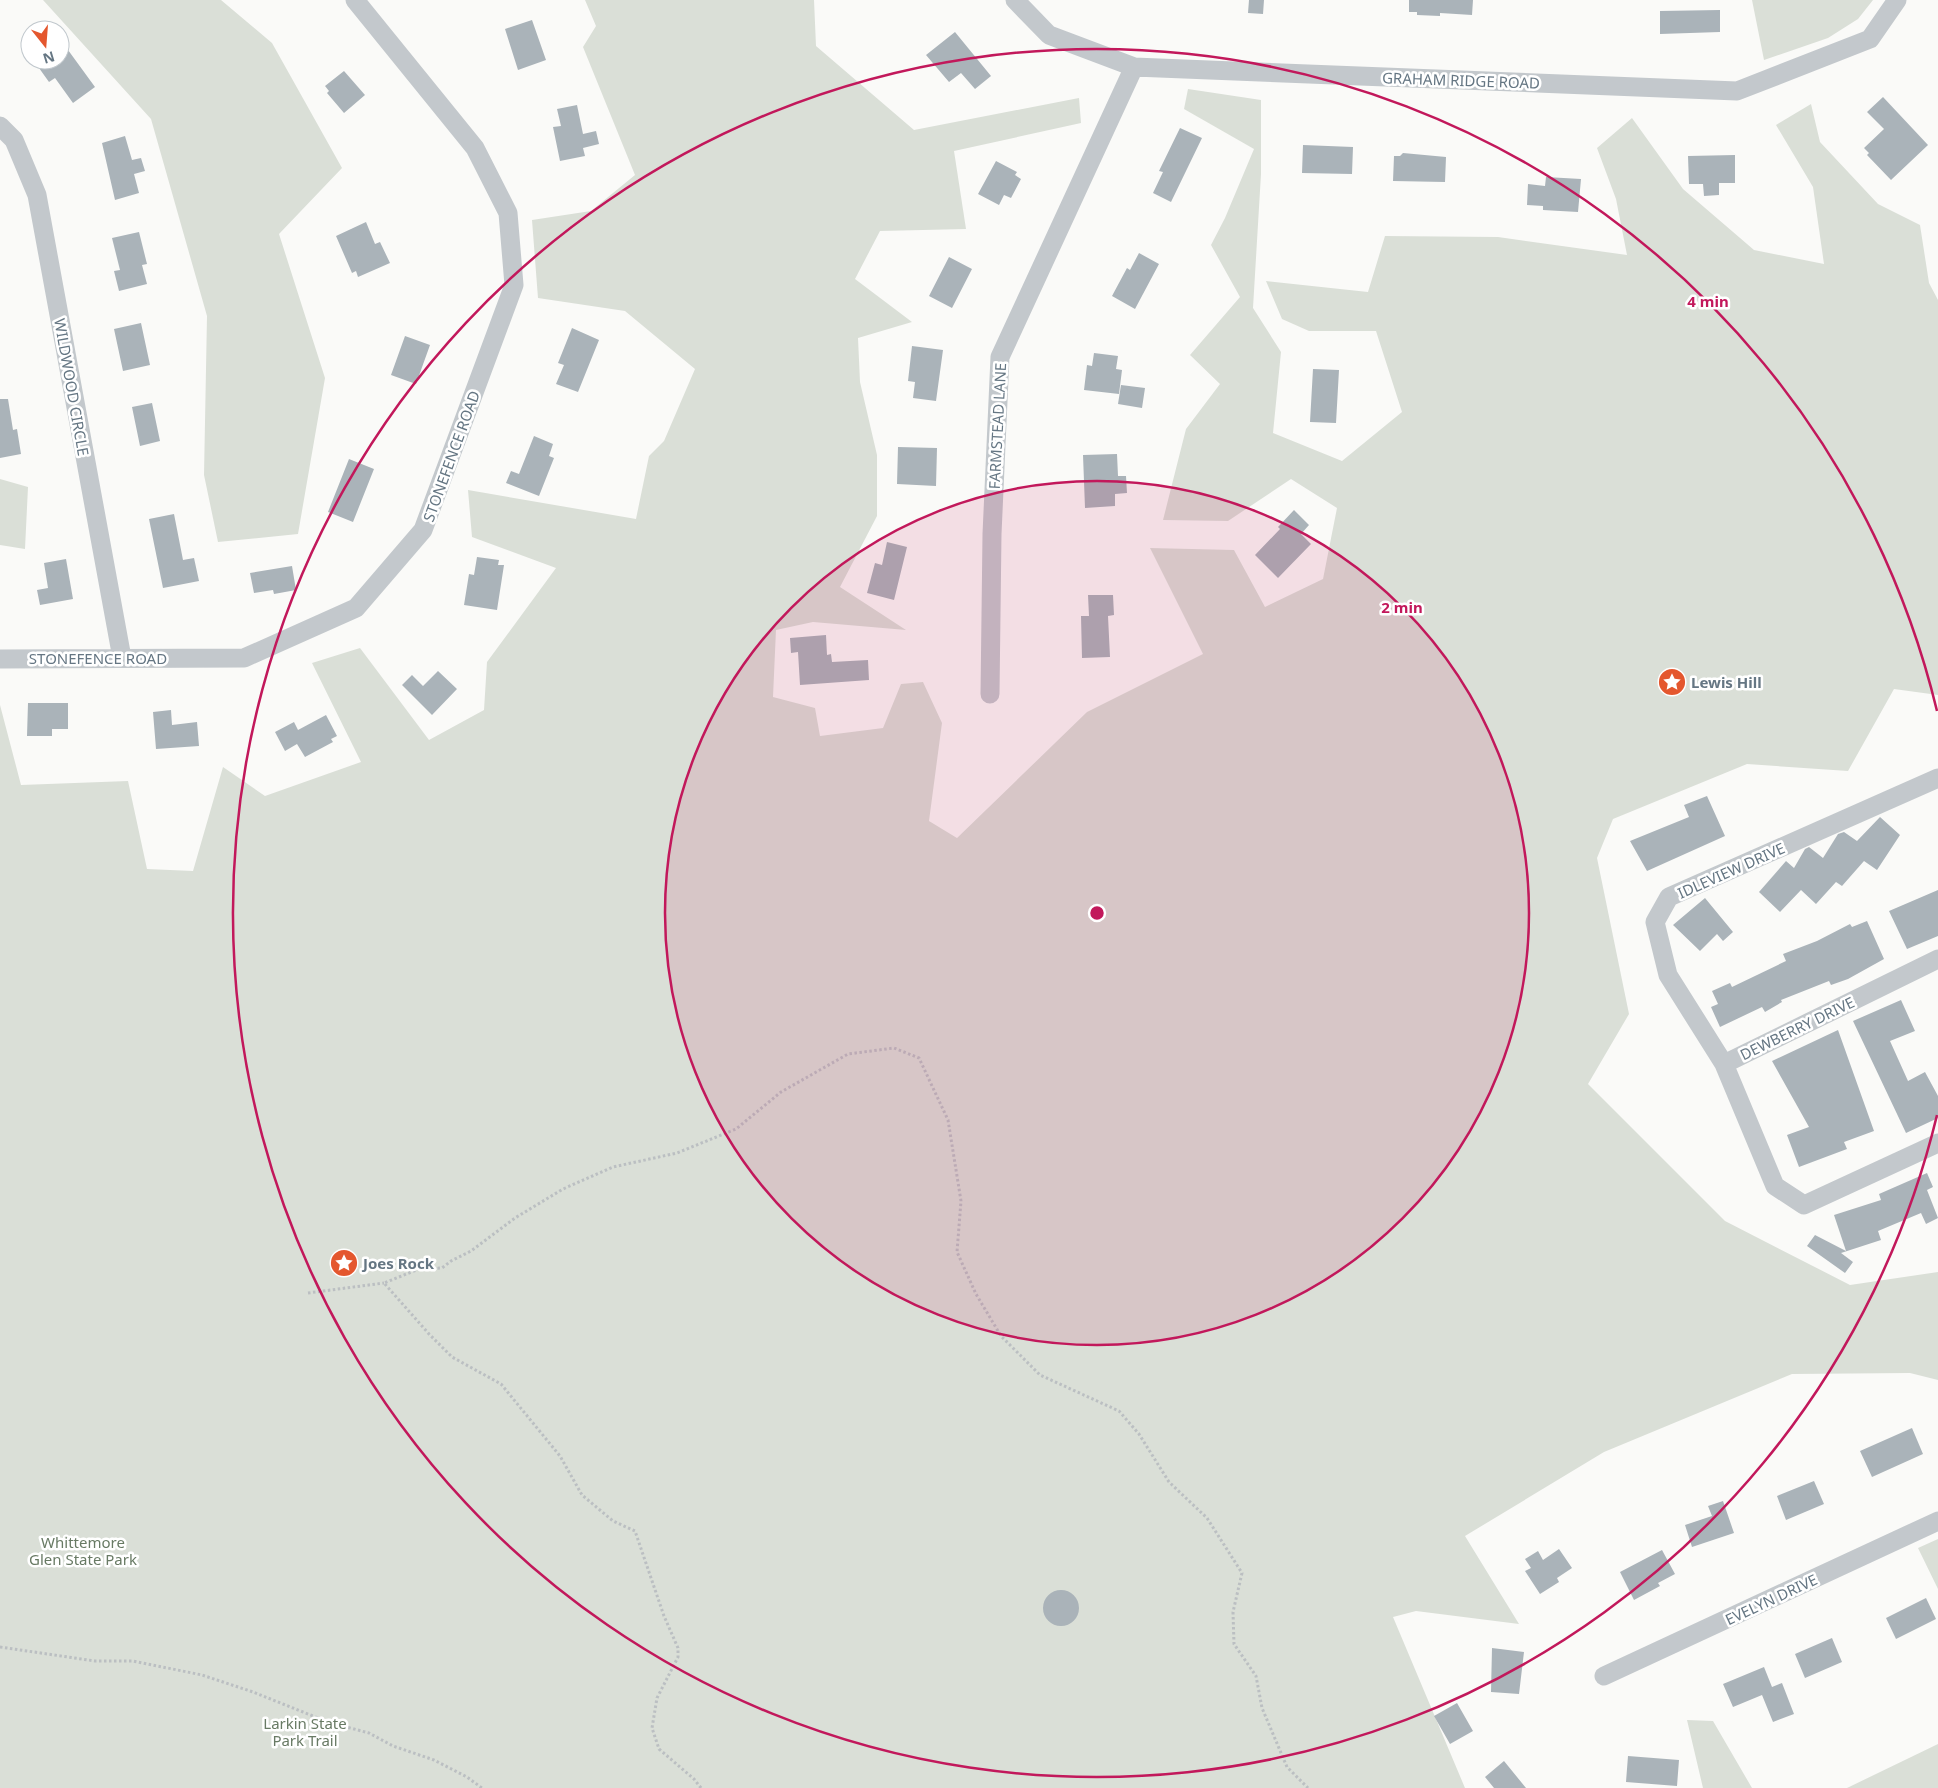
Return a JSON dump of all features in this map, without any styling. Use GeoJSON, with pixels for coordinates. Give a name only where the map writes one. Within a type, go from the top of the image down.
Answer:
{"type":"FeatureCollection","features":[{"type":"Feature","properties":{"kind":"street","name":"STONEFENCE ROAD"},"geometry":{"type":"LineString","coordinates":[[0,659],[244,658],[356,608],[423,530],[514,285],[508,212],[475,148],[355,0]]}},
{"type":"Feature","properties":{"kind":"street","name":"GRAHAM RIDGE ROAD"},"geometry":{"type":"LineString","coordinates":[[1015,0],[1049,35],[1134,67],[1737,91],[1870,39],[1898,0]]}},
{"type":"Feature","properties":{"kind":"street","name":"FARMSTEAD LANE"},"geometry":{"type":"LineString","coordinates":[[990,694],[992,534],[1000,357],[1134,67]]}},
{"type":"Feature","properties":{"kind":"street","name":"WILDWOOD CIRCLE"},"geometry":{"type":"LineString","coordinates":[[0,126],[14,140],[37,196],[122,658]]}},
{"type":"Feature","properties":{"kind":"street","name":"IDLEVIEW DRIVE"},"geometry":{"type":"LineString","coordinates":[[1724,1064],[1668,975],[1655,922],[1669,897],[1938,778]]}},
{"type":"Feature","properties":{"kind":"street","name":"DEWBERRY DRIVE"},"geometry":{"type":"LineString","coordinates":[[1938,958],[1724,1064],[1775,1186],[1804,1205],[1938,1143]]}},
{"type":"Feature","properties":{"kind":"street","name":"EVELYN DRIVE"},"geometry":{"type":"LineString","coordinates":[[1604,1676],[1938,1521]]}},
{"type":"Feature","properties":{"kind":"path"},"geometry":{"type":"LineString","coordinates":[[308,1293],[384,1282],[419,1269],[442,1268],[450,1261],[471,1251],[516,1218],[563,1189],[613,1167],[677,1154],[736,1129],[781,1092],[848,1054],[894,1048],[919,1058],[948,1120],[961,1202],[957,1252],[976,1294],[1001,1336],[1040,1374],[1119,1412],[1140,1434],[1169,1482],[1207,1518],[1242,1573],[1233,1612],[1234,1644],[1256,1676],[1262,1708],[1287,1767],[1308,1788]]}},
{"type":"Feature","properties":{"kind":"path"},"geometry":{"type":"LineString","coordinates":[[384,1282],[429,1334],[452,1357],[501,1384],[560,1456],[582,1495],[613,1521],[635,1531],[664,1616],[678,1648],[678,1657],[657,1698],[652,1728],[659,1749],[694,1779],[701,1788]]}},
{"type":"Feature","properties":{"kind":"path"},"geometry":{"type":"LineString","coordinates":[[0,1648],[16,1648],[95,1661],[133,1661],[202,1675],[252,1692],[328,1722],[369,1733],[393,1746],[434,1760],[468,1777],[482,1788]]}},
{"type":"Feature","properties":{"kind":"green space"},"geometry":{"type":"Polygon","coordinates":[[[43,0],[221,0],[272,43],[342,168],[279,234],[325,378],[298,534],[218,542],[204,475],[207,316],[151,119],[70,30],[70,20],[61,20],[43,0]]]}},
{"type":"Feature","properties":{"kind":"green space"},"geometry":{"type":"Polygon","coordinates":[[[585,0],[814,0],[816,46],[914,130],[1079,98],[1081,123],[954,151],[966,229],[880,231],[855,279],[912,322],[858,338],[860,382],[877,455],[877,516],[840,587],[906,630],[813,622],[776,630],[773,697],[815,708],[820,736],[883,728],[901,684],[923,682],[942,723],[929,821],[957,838],[1087,712],[1203,654],[1150,548],[1234,550],[1265,607],[1323,579],[1337,508],[1291,479],[1228,521],[1163,520],[1186,429],[1220,384],[1190,355],[1240,297],[1211,245],[1225,218],[1254,149],[1184,109],[1188,89],[1261,100],[1261,174],[1253,308],[1281,352],[1273,433],[1342,461],[1402,412],[1376,331],[1309,331],[1282,319],[1266,281],[1368,292],[1385,236],[1498,237],[1627,255],[1616,199],[1597,148],[1632,118],[1683,189],[1754,250],[1824,264],[1813,187],[1776,125],[1811,104],[1820,142],[1878,204],[1920,225],[1929,283],[1938,300],[1938,695],[1894,689],[1848,771],[1747,764],[1613,819],[1597,858],[1629,1014],[1588,1084],[1725,1221],[1850,1285],[1938,1272],[1938,1380],[1910,1373],[1792,1374],[1604,1452],[1465,1536],[1519,1624],[1416,1611],[1393,1617],[1465,1788],[0,1788],[0,705],[21,785],[128,781],[147,869],[193,871],[223,767],[265,796],[361,762],[312,663],[360,648],[429,740],[484,710],[487,662],[556,568],[472,537],[468,490],[636,519],[649,456],[664,441],[695,369],[625,311],[538,298],[532,220],[591,211],[635,175],[583,47],[596,26],[585,0]]]}},
{"type":"Feature","properties":{"kind":"green space"},"geometry":{"type":"Polygon","coordinates":[[[1752,0],[1873,0],[1858,19],[1828,38],[1764,60],[1752,0]]]}},
{"type":"Feature","properties":{"kind":"green space"},"geometry":{"type":"Polygon","coordinates":[[[0,479],[28,487],[25,549],[0,545],[0,479]]]}},
{"type":"Feature","properties":{"kind":"green space"},"geometry":{"type":"Polygon","coordinates":[[[1938,1539],[1938,1589],[1918,1548],[1938,1539]]]}},
{"type":"Feature","properties":{"kind":"green space"},"geometry":{"type":"Polygon","coordinates":[[[1687,1720],[1713,1721],[1752,1788],[1703,1788],[1687,1720]]]}},
{"type":"Feature","properties":{"kind":"green space"},"geometry":{"type":"Polygon","coordinates":[[[1938,1744],[1938,1788],[1847,1788],[1938,1744]]]}},
{"type":"Feature","properties":{"kind":"building"},"geometry":{"type":"Polygon","coordinates":[[[1249,0],[1264,0],[1263,14],[1248,13],[1249,0]]]}},
{"type":"Feature","properties":{"kind":"building"},"geometry":{"type":"Polygon","coordinates":[[[1409,0],[1473,0],[1472,15],[1440,13],[1440,16],[1417,15],[1417,12],[1409,12],[1409,0]]]}},
{"type":"Feature","properties":{"kind":"building"},"geometry":{"type":"Polygon","coordinates":[[[1720,10],[1720,32],[1660,34],[1660,11],[1720,10]]]}},
{"type":"Feature","properties":{"kind":"building"},"geometry":{"type":"Polygon","coordinates":[[[532,20],[546,60],[518,70],[505,29],[532,20]]]}},
{"type":"Feature","properties":{"kind":"building"},"geometry":{"type":"Polygon","coordinates":[[[955,32],[991,76],[975,89],[961,73],[949,82],[926,55],[955,32]]]}},
{"type":"Feature","properties":{"kind":"building"},"geometry":{"type":"Polygon","coordinates":[[[70,53],[95,87],[73,103],[55,78],[49,82],[40,70],[70,70],[70,53]]]}},
{"type":"Feature","properties":{"kind":"building"},"geometry":{"type":"Polygon","coordinates":[[[344,71],[365,95],[344,113],[327,93],[329,91],[325,86],[344,71]]]}},
{"type":"Feature","properties":{"kind":"building"},"geometry":{"type":"Polygon","coordinates":[[[1883,97],[1928,145],[1891,180],[1867,155],[1869,153],[1864,148],[1884,129],[1867,112],[1883,97]]]}},
{"type":"Feature","properties":{"kind":"building"},"geometry":{"type":"Polygon","coordinates":[[[577,105],[583,134],[596,131],[599,144],[583,148],[585,156],[560,161],[553,127],[561,126],[557,109],[577,105]]]}},
{"type":"Feature","properties":{"kind":"building"},"geometry":{"type":"Polygon","coordinates":[[[1180,128],[1202,138],[1171,202],[1153,193],[1163,172],[1159,171],[1180,128]]]}},
{"type":"Feature","properties":{"kind":"building"},"geometry":{"type":"Polygon","coordinates":[[[125,136],[132,160],[141,158],[145,171],[134,174],[139,193],[115,200],[102,143],[125,136]]]}},
{"type":"Feature","properties":{"kind":"building"},"geometry":{"type":"Polygon","coordinates":[[[1303,145],[1353,147],[1352,174],[1302,173],[1303,145]]]}},
{"type":"Feature","properties":{"kind":"building"},"geometry":{"type":"Polygon","coordinates":[[[1403,153],[1446,157],[1445,182],[1393,181],[1394,156],[1400,156],[1403,153]]]}},
{"type":"Feature","properties":{"kind":"building"},"geometry":{"type":"Polygon","coordinates":[[[1735,155],[1735,183],[1719,183],[1719,195],[1704,196],[1703,184],[1689,184],[1688,156],[1735,155]]]}},
{"type":"Feature","properties":{"kind":"building"},"geometry":{"type":"Polygon","coordinates":[[[996,161],[1017,172],[1015,175],[1021,179],[1011,198],[1004,195],[999,205],[978,194],[996,161]]]}},
{"type":"Feature","properties":{"kind":"building"},"geometry":{"type":"Polygon","coordinates":[[[1546,177],[1581,179],[1578,212],[1543,210],[1543,206],[1527,205],[1528,184],[1545,186],[1546,177]]]}},
{"type":"Feature","properties":{"kind":"building"},"geometry":{"type":"Polygon","coordinates":[[[366,222],[375,244],[380,242],[390,263],[358,277],[356,271],[352,273],[336,236],[366,222]]]}},
{"type":"Feature","properties":{"kind":"building"},"geometry":{"type":"Polygon","coordinates":[[[139,232],[147,264],[142,265],[147,284],[119,291],[114,271],[120,270],[112,238],[139,232]]]}},
{"type":"Feature","properties":{"kind":"building"},"geometry":{"type":"Polygon","coordinates":[[[1139,253],[1159,264],[1135,309],[1112,296],[1127,268],[1130,270],[1139,253]]]}},
{"type":"Feature","properties":{"kind":"building"},"geometry":{"type":"Polygon","coordinates":[[[949,257],[972,269],[952,308],[929,296],[949,257]]]}},
{"type":"Feature","properties":{"kind":"building"},"geometry":{"type":"Polygon","coordinates":[[[141,323],[150,365],[123,371],[114,329],[141,323]]]}},
{"type":"Feature","properties":{"kind":"building"},"geometry":{"type":"Polygon","coordinates":[[[572,328],[599,340],[578,392],[556,384],[564,365],[558,363],[572,328]]]}},
{"type":"Feature","properties":{"kind":"building"},"geometry":{"type":"Polygon","coordinates":[[[405,336],[430,345],[416,384],[391,375],[405,336]]]}},
{"type":"Feature","properties":{"kind":"building"},"geometry":{"type":"Polygon","coordinates":[[[912,346],[943,350],[936,401],[913,398],[915,382],[908,381],[912,346]]]}},
{"type":"Feature","properties":{"kind":"building"},"geometry":{"type":"Polygon","coordinates":[[[1094,353],[1118,356],[1116,369],[1122,370],[1119,394],[1084,390],[1087,365],[1092,366],[1094,353]]]}},
{"type":"Feature","properties":{"kind":"building"},"geometry":{"type":"Polygon","coordinates":[[[1313,369],[1339,370],[1336,423],[1310,422],[1313,369]]]}},
{"type":"Feature","properties":{"kind":"building"},"geometry":{"type":"Polygon","coordinates":[[[1121,385],[1145,388],[1142,408],[1118,404],[1121,385]]]}},
{"type":"Feature","properties":{"kind":"building"},"geometry":{"type":"Polygon","coordinates":[[[0,399],[8,399],[13,430],[17,429],[21,454],[0,458],[0,399]]]}},
{"type":"Feature","properties":{"kind":"building"},"geometry":{"type":"Polygon","coordinates":[[[152,403],[160,441],[140,446],[132,407],[152,403]]]}},
{"type":"Feature","properties":{"kind":"building"},"geometry":{"type":"Polygon","coordinates":[[[534,436],[553,444],[549,456],[554,458],[539,496],[506,483],[511,471],[519,474],[534,436]]]}},
{"type":"Feature","properties":{"kind":"building"},"geometry":{"type":"Polygon","coordinates":[[[898,447],[937,448],[936,486],[897,484],[898,447]]]}},
{"type":"Feature","properties":{"kind":"building"},"geometry":{"type":"Polygon","coordinates":[[[1117,454],[1118,476],[1126,476],[1127,493],[1115,494],[1115,506],[1085,508],[1083,455],[1117,454]]]}},
{"type":"Feature","properties":{"kind":"building"},"geometry":{"type":"Polygon","coordinates":[[[349,459],[374,469],[353,522],[328,512],[349,459]]]}},
{"type":"Feature","properties":{"kind":"building"},"geometry":{"type":"Polygon","coordinates":[[[1294,510],[1309,525],[1301,534],[1311,544],[1278,578],[1255,555],[1280,529],[1278,527],[1294,510]]]}},
{"type":"Feature","properties":{"kind":"building"},"geometry":{"type":"Polygon","coordinates":[[[174,514],[183,560],[194,558],[199,581],[163,588],[149,519],[174,514]]]}},
{"type":"Feature","properties":{"kind":"building"},"geometry":{"type":"Polygon","coordinates":[[[887,542],[907,547],[894,600],[867,593],[875,563],[882,565],[887,542]]]}},
{"type":"Feature","properties":{"kind":"building"},"geometry":{"type":"Polygon","coordinates":[[[477,557],[499,560],[498,565],[504,565],[497,610],[464,605],[469,574],[474,575],[477,557]]]}},
{"type":"Feature","properties":{"kind":"building"},"geometry":{"type":"Polygon","coordinates":[[[66,559],[73,599],[40,605],[37,590],[48,588],[44,563],[66,559]]]}},
{"type":"Feature","properties":{"kind":"building"},"geometry":{"type":"Polygon","coordinates":[[[292,566],[296,590],[274,594],[273,590],[254,593],[250,573],[292,566]]]}},
{"type":"Feature","properties":{"kind":"building"},"geometry":{"type":"Polygon","coordinates":[[[1088,595],[1113,595],[1114,615],[1108,616],[1110,657],[1082,658],[1081,616],[1089,616],[1088,595]]]}},
{"type":"Feature","properties":{"kind":"building"},"geometry":{"type":"Polygon","coordinates":[[[826,635],[827,655],[831,654],[832,662],[868,660],[869,680],[800,685],[798,652],[791,653],[790,638],[826,635]]]}},
{"type":"Feature","properties":{"kind":"building"},"geometry":{"type":"Polygon","coordinates":[[[438,671],[457,689],[432,715],[402,685],[412,675],[423,686],[438,671]]]}},
{"type":"Feature","properties":{"kind":"building"},"geometry":{"type":"Polygon","coordinates":[[[28,703],[68,703],[68,729],[52,729],[52,736],[27,736],[28,703]]]}},
{"type":"Feature","properties":{"kind":"building"},"geometry":{"type":"Polygon","coordinates":[[[171,710],[172,725],[197,722],[199,746],[156,749],[153,712],[171,710]]]}},
{"type":"Feature","properties":{"kind":"building"},"geometry":{"type":"Polygon","coordinates":[[[326,715],[337,736],[331,739],[333,742],[305,757],[297,744],[285,751],[275,732],[294,722],[298,730],[326,715]]]}},
{"type":"Feature","properties":{"kind":"building"},"geometry":{"type":"Polygon","coordinates":[[[1707,796],[1725,836],[1647,871],[1630,841],[1689,817],[1684,805],[1707,796]]]}},
{"type":"Feature","properties":{"kind":"building"},"geometry":{"type":"Polygon","coordinates":[[[1880,817],[1900,835],[1877,870],[1864,861],[1842,886],[1836,882],[1816,904],[1801,890],[1780,912],[1759,892],[1786,861],[1794,868],[1805,849],[1809,847],[1823,858],[1838,834],[1844,832],[1857,841],[1880,817]]]}},
{"type":"Feature","properties":{"kind":"building"},"geometry":{"type":"Polygon","coordinates":[[[1938,890],[1938,936],[1907,949],[1889,911],[1938,890]]]}},
{"type":"Feature","properties":{"kind":"building"},"geometry":{"type":"Polygon","coordinates":[[[1705,898],[1733,932],[1723,941],[1717,934],[1700,951],[1673,925],[1705,898]]]}},
{"type":"Feature","properties":{"kind":"building"},"geometry":{"type":"Polygon","coordinates":[[[1867,921],[1884,959],[1848,979],[1831,985],[1829,981],[1781,1000],[1782,1002],[1765,1012],[1762,1007],[1720,1027],[1711,1007],[1718,1004],[1712,991],[1730,983],[1732,987],[1786,961],[1783,954],[1817,941],[1850,924],[1852,927],[1867,921]]]}},
{"type":"Feature","properties":{"kind":"building"},"geometry":{"type":"Polygon","coordinates":[[[1901,1000],[1915,1031],[1890,1041],[1908,1081],[1925,1072],[1938,1096],[1938,1118],[1906,1133],[1853,1021],[1901,1000]]]}},
{"type":"Feature","properties":{"kind":"building"},"geometry":{"type":"Polygon","coordinates":[[[1838,1030],[1874,1131],[1844,1142],[1847,1149],[1799,1167],[1787,1135],[1809,1127],[1772,1061],[1838,1030]]]}},
{"type":"Feature","properties":{"kind":"building"},"geometry":{"type":"Polygon","coordinates":[[[1927,1173],[1933,1187],[1927,1190],[1938,1218],[1926,1224],[1921,1213],[1878,1231],[1881,1240],[1841,1253],[1853,1262],[1845,1273],[1807,1246],[1815,1235],[1846,1251],[1834,1215],[1881,1200],[1879,1194],[1927,1173]]]}},
{"type":"Feature","properties":{"kind":"building"},"geometry":{"type":"Polygon","coordinates":[[[1912,1428],[1923,1454],[1872,1477],[1860,1451],[1912,1428]]]}},
{"type":"Feature","properties":{"kind":"building"},"geometry":{"type":"Polygon","coordinates":[[[1814,1481],[1824,1504],[1786,1520],[1777,1496],[1814,1481]]]}},
{"type":"Feature","properties":{"kind":"building"},"geometry":{"type":"Polygon","coordinates":[[[1723,1501],[1734,1533],[1692,1547],[1685,1525],[1712,1516],[1708,1506],[1723,1501]]]}},
{"type":"Feature","properties":{"kind":"building"},"geometry":{"type":"Polygon","coordinates":[[[1559,1549],[1572,1568],[1557,1578],[1559,1582],[1540,1594],[1525,1571],[1531,1568],[1525,1559],[1538,1551],[1543,1560],[1559,1549]]]}},
{"type":"Feature","properties":{"kind":"building"},"geometry":{"type":"Polygon","coordinates":[[[1662,1550],[1675,1574],[1658,1583],[1660,1586],[1634,1600],[1620,1572],[1662,1550]]]}},
{"type":"Feature","properties":{"kind":"building"},"geometry":{"type":"Polygon","coordinates":[[[1061,1590],[1068,1591],[1074,1595],[1078,1601],[1078,1615],[1074,1621],[1068,1625],[1061,1626],[1054,1625],[1048,1621],[1044,1615],[1043,1608],[1044,1601],[1048,1595],[1054,1591],[1061,1590]]]}},
{"type":"Feature","properties":{"kind":"building"},"geometry":{"type":"Polygon","coordinates":[[[1926,1598],[1936,1619],[1896,1639],[1886,1618],[1926,1598]]]}},
{"type":"Feature","properties":{"kind":"building"},"geometry":{"type":"Polygon","coordinates":[[[1832,1638],[1842,1662],[1805,1678],[1795,1654],[1832,1638]]]}},
{"type":"Feature","properties":{"kind":"building"},"geometry":{"type":"Polygon","coordinates":[[[1492,1648],[1524,1652],[1519,1694],[1491,1692],[1492,1648]]]}},
{"type":"Feature","properties":{"kind":"building"},"geometry":{"type":"Polygon","coordinates":[[[1764,1667],[1772,1687],[1782,1683],[1794,1714],[1773,1722],[1762,1695],[1733,1707],[1723,1684],[1764,1667]]]}},
{"type":"Feature","properties":{"kind":"building"},"geometry":{"type":"Polygon","coordinates":[[[1457,1703],[1473,1731],[1450,1744],[1434,1716],[1457,1703]]]}},
{"type":"Feature","properties":{"kind":"building"},"geometry":{"type":"Polygon","coordinates":[[[1628,1756],[1679,1760],[1677,1786],[1626,1782],[1628,1756]]]}},
{"type":"Feature","properties":{"kind":"building"},"geometry":{"type":"Polygon","coordinates":[[[1504,1761],[1526,1788],[1494,1788],[1485,1777],[1504,1761]]]}},
{"type":"Feature","properties":{"kind":"place","name":"Lewis Hill"},"geometry":{"type":"Point","coordinates":[1672,682]}},
{"type":"Feature","properties":{"kind":"place","name":"Joes Rock"},"geometry":{"type":"Point","coordinates":[344,1263]}},
{"type":"Feature","properties":{"kind":"park label","name":"Whittemore Glen State Park"},"geometry":{"type":"Point","coordinates":[83,1550]}},
{"type":"Feature","properties":{"kind":"park label","name":"Larkin State Park Trail"},"geometry":{"type":"Point","coordinates":[305,1732]}}]}
